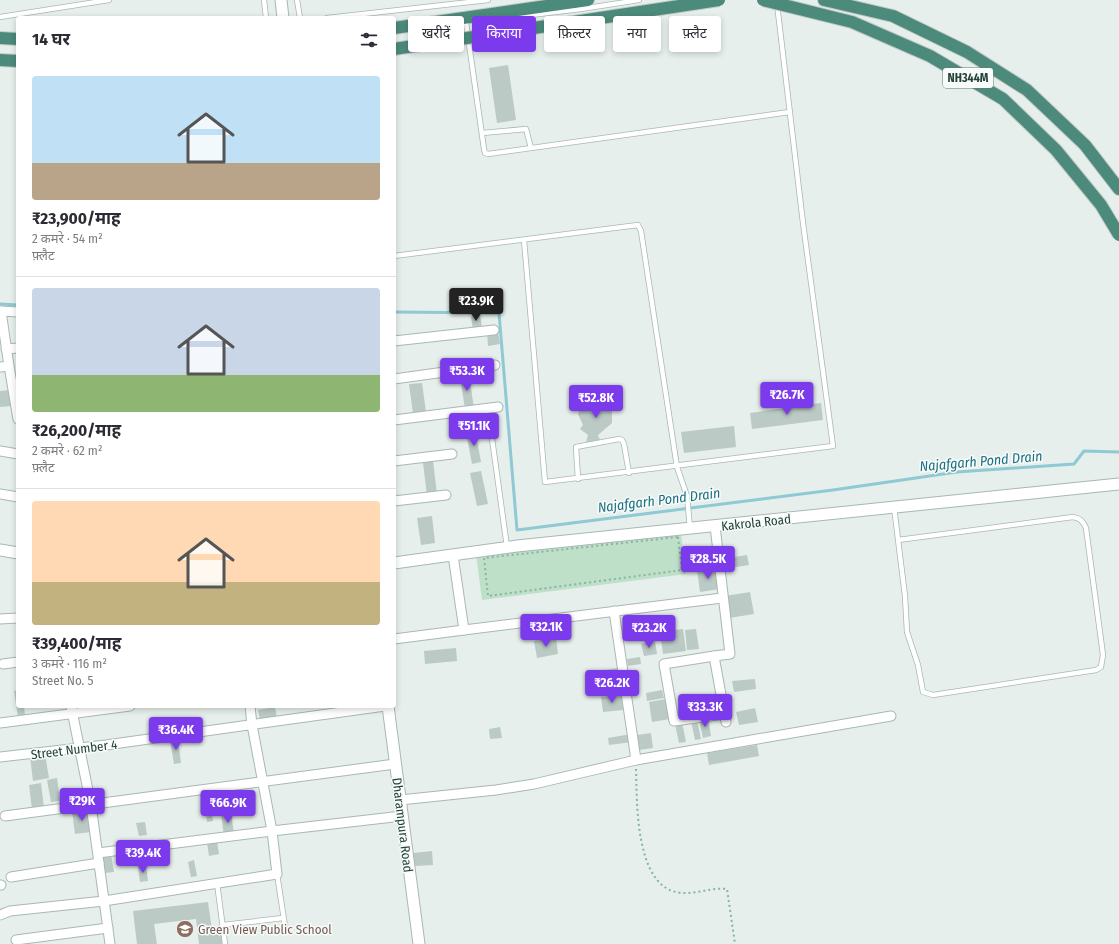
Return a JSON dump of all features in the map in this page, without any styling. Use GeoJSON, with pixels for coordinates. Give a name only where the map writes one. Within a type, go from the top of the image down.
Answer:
{"type":"FeatureCollection","features":[{"type":"Feature","properties":{"kind":"highway"},"geometry":{"type":"LineString","coordinates":[[396,28],[588,0]]}},
{"type":"Feature","properties":{"kind":"highway"},"geometry":{"type":"LineString","coordinates":[[396,49],[719,0]]}},
{"type":"Feature","properties":{"kind":"highway","name":"NH344M"},"geometry":{"type":"LineString","coordinates":[[763,0],[852,22],[930,56],[1003,99],[1056,150],[1101,205],[1119,235]]}},
{"type":"Feature","properties":{"kind":"highway","name":"NH344M"},"geometry":{"type":"LineString","coordinates":[[824,0],[892,16],[968,52],[1027,90],[1084,145],[1119,189]]}},
{"type":"Feature","properties":{"kind":"highway"},"geometry":{"type":"LineString","coordinates":[[0,38],[16,39]]}},
{"type":"Feature","properties":{"kind":"highway"},"geometry":{"type":"LineString","coordinates":[[0,60],[16,61]]}},
{"type":"Feature","properties":{"kind":"street"},"geometry":{"type":"LineString","coordinates":[[281,0],[283,16]]}},
{"type":"Feature","properties":{"kind":"street"},"geometry":{"type":"LineString","coordinates":[[16,312],[1,311],[2,328],[6,349],[4,367],[16,392]]}},
{"type":"Feature","properties":{"kind":"street"},"geometry":{"type":"LineString","coordinates":[[396,341],[494,330]]}},
{"type":"Feature","properties":{"kind":"street"},"geometry":{"type":"LineString","coordinates":[[6,349],[16,348]]}},
{"type":"Feature","properties":{"kind":"street"},"geometry":{"type":"LineString","coordinates":[[396,379],[495,365]]}},
{"type":"Feature","properties":{"kind":"street"},"geometry":{"type":"LineString","coordinates":[[396,420],[498,407]]}},
{"type":"Feature","properties":{"kind":"street"},"geometry":{"type":"LineString","coordinates":[[0,451],[16,454]]}},
{"type":"Feature","properties":{"kind":"street"},"geometry":{"type":"LineString","coordinates":[[396,461],[452,454]]}},
{"type":"Feature","properties":{"kind":"street","name":"Kakrola Road"},"geometry":{"type":"LineString","coordinates":[[396,563],[508,548],[690,528],[1119,484]]}},
{"type":"Feature","properties":{"kind":"street"},"geometry":{"type":"LineString","coordinates":[[0,494],[16,497]]}},
{"type":"Feature","properties":{"kind":"street"},"geometry":{"type":"LineString","coordinates":[[396,501],[446,495]]}},
{"type":"Feature","properties":{"kind":"street"},"geometry":{"type":"LineString","coordinates":[[714,656],[725,718],[674,721],[664,664],[714,656],[730,654],[722,598],[715,526]]}},
{"type":"Feature","properties":{"kind":"street"},"geometry":{"type":"LineString","coordinates":[[0,550],[16,553]]}},
{"type":"Feature","properties":{"kind":"street"},"geometry":{"type":"LineString","coordinates":[[453,555],[464,630]]}},
{"type":"Feature","properties":{"kind":"street"},"geometry":{"type":"LineString","coordinates":[[396,639],[722,598]]}},
{"type":"Feature","properties":{"kind":"street"},"geometry":{"type":"LineString","coordinates":[[614,611],[636,760]]}},
{"type":"Feature","properties":{"kind":"street"},"geometry":{"type":"LineString","coordinates":[[0,619],[16,618]]}},
{"type":"Feature","properties":{"kind":"street"},"geometry":{"type":"LineString","coordinates":[[3,664],[16,662]]}},
{"type":"Feature","properties":{"kind":"street"},"geometry":{"type":"LineString","coordinates":[[0,723],[72,710],[101,708]]}},
{"type":"Feature","properties":{"kind":"street"},"geometry":{"type":"LineString","coordinates":[[0,915],[17,910],[104,900],[277,874],[272,831],[252,726],[250,708]]}},
{"type":"Feature","properties":{"kind":"street","name":"Street Number 4"},"geometry":{"type":"LineString","coordinates":[[0,757],[252,726],[373,708]]}},
{"type":"Feature","properties":{"kind":"street","name":"Dharampura Road"},"geometry":{"type":"LineString","coordinates":[[386,708],[419,944]]}},
{"type":"Feature","properties":{"kind":"street"},"geometry":{"type":"LineString","coordinates":[[72,710],[91,805],[110,944]]}},
{"type":"Feature","properties":{"kind":"street"},"geometry":{"type":"LineString","coordinates":[[400,800],[496,790],[534,784],[636,760],[891,716]]}},
{"type":"Feature","properties":{"kind":"street"},"geometry":{"type":"LineString","coordinates":[[5,816],[395,764]]}},
{"type":"Feature","properties":{"kind":"street"},"geometry":{"type":"LineString","coordinates":[[98,853],[402,816]]}},
{"type":"Feature","properties":{"kind":"street"},"geometry":{"type":"LineString","coordinates":[[11,876],[99,863]]}},
{"type":"Feature","properties":{"kind":"street"},"geometry":{"type":"LineString","coordinates":[[16,940],[108,928]]}},
{"type":"Feature","properties":{"kind":"lane"},"geometry":{"type":"LineString","coordinates":[[0,17],[109,0]]}},
{"type":"Feature","properties":{"kind":"lane"},"geometry":{"type":"LineString","coordinates":[[264,0],[266,16]]}},
{"type":"Feature","properties":{"kind":"lane"},"geometry":{"type":"LineString","coordinates":[[296,0],[300,16]]}},
{"type":"Feature","properties":{"kind":"lane"},"geometry":{"type":"LineString","coordinates":[[345,16],[488,0]]}},
{"type":"Feature","properties":{"kind":"lane"},"geometry":{"type":"LineString","coordinates":[[396,32],[581,9],[639,0]]}},
{"type":"Feature","properties":{"kind":"lane"},"geometry":{"type":"LineString","coordinates":[[524,240],[543,478],[545,482],[678,467],[833,446],[777,0]]}},
{"type":"Feature","properties":{"kind":"lane"},"geometry":{"type":"LineString","coordinates":[[466,23],[485,153],[488,154],[790,112]]}},
{"type":"Feature","properties":{"kind":"lane"},"geometry":{"type":"LineString","coordinates":[[482,133],[526,129],[531,148]]}},
{"type":"Feature","properties":{"kind":"lane"},"geometry":{"type":"LineString","coordinates":[[396,256],[638,225],[640,228],[678,467],[687,496],[690,528]]}},
{"type":"Feature","properties":{"kind":"lane"},"geometry":{"type":"LineString","coordinates":[[490,424],[508,548]]}},
{"type":"Feature","properties":{"kind":"lane"},"geometry":{"type":"LineString","coordinates":[[578,479],[576,447],[619,439],[622,440],[624,444],[629,473]]}},
{"type":"Feature","properties":{"kind":"lane"},"geometry":{"type":"LineString","coordinates":[[894,508],[898,540],[905,596],[907,632],[918,665],[923,692],[928,695],[1096,670],[1101,667],[1103,655],[1086,528],[1083,521],[1079,518],[1073,517],[898,540]]}},
{"type":"Feature","properties":{"kind":"lane"},"geometry":{"type":"LineString","coordinates":[[277,874],[285,926]]}},
{"type":"Feature","properties":{"kind":"lane"},"geometry":{"type":"LineString","coordinates":[[217,884],[225,944]]}},
{"type":"Feature","properties":{"kind":"lane"},"geometry":{"type":"LineString","coordinates":[[222,925],[283,918]]}},
{"type":"Feature","properties":{"kind":"path"},"geometry":{"type":"LineString","coordinates":[[678,537],[682,570],[488,596],[484,558],[678,537]]}},
{"type":"Feature","properties":{"kind":"path"},"geometry":{"type":"LineString","coordinates":[[636,760],[637,811],[641,839],[650,868],[665,888],[676,892],[692,893],[727,889],[735,944]]}},
{"type":"Feature","properties":{"kind":"green space"},"geometry":{"type":"Polygon","coordinates":[[[681,534],[686,574],[482,600],[476,554],[681,534]]]}},
{"type":"Feature","properties":{"kind":"building"},"geometry":{"type":"Polygon","coordinates":[[[508,65],[516,120],[497,123],[489,68],[508,65]]]}},
{"type":"Feature","properties":{"kind":"building"},"geometry":{"type":"Polygon","coordinates":[[[480,315],[482,328],[473,330],[471,317],[480,315]]]}},
{"type":"Feature","properties":{"kind":"building"},"geometry":{"type":"Polygon","coordinates":[[[498,332],[500,344],[488,346],[487,333],[498,332]]]}},
{"type":"Feature","properties":{"kind":"building"},"geometry":{"type":"Polygon","coordinates":[[[469,376],[474,408],[465,409],[460,377],[469,376]]]}},
{"type":"Feature","properties":{"kind":"building"},"geometry":{"type":"Polygon","coordinates":[[[422,383],[426,412],[413,414],[409,384],[422,383]]]}},
{"type":"Feature","properties":{"kind":"building"},"geometry":{"type":"Polygon","coordinates":[[[10,390],[12,406],[0,407],[0,391],[10,390]]]}},
{"type":"Feature","properties":{"kind":"building"},"geometry":{"type":"Polygon","coordinates":[[[593,398],[602,401],[603,405],[612,403],[612,423],[598,435],[600,440],[586,442],[588,435],[580,429],[583,425],[578,414],[580,409],[588,407],[587,403],[593,398]]]}},
{"type":"Feature","properties":{"kind":"building"},"geometry":{"type":"Polygon","coordinates":[[[821,403],[823,420],[752,429],[750,413],[821,403]]]}},
{"type":"Feature","properties":{"kind":"building"},"geometry":{"type":"Polygon","coordinates":[[[734,426],[736,447],[684,453],[681,432],[734,426]]]}},
{"type":"Feature","properties":{"kind":"building"},"geometry":{"type":"Polygon","coordinates":[[[475,430],[481,462],[472,464],[466,432],[475,430]]]}},
{"type":"Feature","properties":{"kind":"building"},"geometry":{"type":"Polygon","coordinates":[[[433,461],[437,494],[427,496],[423,463],[433,461]]]}},
{"type":"Feature","properties":{"kind":"building"},"geometry":{"type":"Polygon","coordinates":[[[481,471],[488,504],[477,506],[470,473],[481,471]]]}},
{"type":"Feature","properties":{"kind":"building"},"geometry":{"type":"Polygon","coordinates":[[[432,516],[435,543],[421,545],[417,518],[432,516]]]}},
{"type":"Feature","properties":{"kind":"building"},"geometry":{"type":"Polygon","coordinates":[[[747,555],[749,565],[724,569],[722,559],[747,555]]]}},
{"type":"Feature","properties":{"kind":"building"},"geometry":{"type":"Polygon","coordinates":[[[717,567],[720,589],[700,592],[697,570],[717,567]]]}},
{"type":"Feature","properties":{"kind":"building"},"geometry":{"type":"Polygon","coordinates":[[[750,592],[754,614],[729,618],[725,596],[750,592]]]}},
{"type":"Feature","properties":{"kind":"building"},"geometry":{"type":"Polygon","coordinates":[[[683,629],[686,651],[663,654],[660,632],[683,629]]]}},
{"type":"Feature","properties":{"kind":"building"},"geometry":{"type":"Polygon","coordinates":[[[696,629],[699,649],[687,650],[685,630],[696,629]]]}},
{"type":"Feature","properties":{"kind":"building"},"geometry":{"type":"Polygon","coordinates":[[[556,638],[558,654],[537,658],[534,641],[556,638]]]}},
{"type":"Feature","properties":{"kind":"building"},"geometry":{"type":"Polygon","coordinates":[[[655,641],[657,654],[644,656],[641,644],[655,641]]]}},
{"type":"Feature","properties":{"kind":"building"},"geometry":{"type":"Polygon","coordinates":[[[456,648],[457,661],[425,664],[424,651],[456,648]]]}},
{"type":"Feature","properties":{"kind":"building"},"geometry":{"type":"Polygon","coordinates":[[[640,657],[641,664],[628,666],[627,659],[640,657]]]}},
{"type":"Feature","properties":{"kind":"building"},"geometry":{"type":"Polygon","coordinates":[[[619,668],[620,678],[606,680],[605,670],[619,668]]]}},
{"type":"Feature","properties":{"kind":"building"},"geometry":{"type":"Polygon","coordinates":[[[755,679],[756,689],[734,692],[732,681],[755,679]]]}},
{"type":"Feature","properties":{"kind":"building"},"geometry":{"type":"Polygon","coordinates":[[[16,690],[16,704],[14,691],[16,690]]]}},
{"type":"Feature","properties":{"kind":"building"},"geometry":{"type":"Polygon","coordinates":[[[662,690],[664,698],[647,701],[646,693],[662,690]]]}},
{"type":"Feature","properties":{"kind":"building"},"geometry":{"type":"Polygon","coordinates":[[[621,695],[623,710],[603,712],[601,697],[621,695]]]}},
{"type":"Feature","properties":{"kind":"building"},"geometry":{"type":"Polygon","coordinates":[[[666,699],[670,719],[652,722],[649,702],[666,699]]]}},
{"type":"Feature","properties":{"kind":"building"},"geometry":{"type":"Polygon","coordinates":[[[17,708],[24,708],[25,716],[18,717],[17,708]]]}},
{"type":"Feature","properties":{"kind":"building"},"geometry":{"type":"Polygon","coordinates":[[[275,708],[277,718],[260,721],[258,710],[275,708]]]}},
{"type":"Feature","properties":{"kind":"building"},"geometry":{"type":"Polygon","coordinates":[[[755,708],[758,722],[739,725],[736,712],[755,708]]]}},
{"type":"Feature","properties":{"kind":"building"},"geometry":{"type":"Polygon","coordinates":[[[708,718],[711,736],[703,738],[699,720],[708,718]]]}},
{"type":"Feature","properties":{"kind":"building"},"geometry":{"type":"Polygon","coordinates":[[[697,720],[701,739],[695,740],[691,721],[697,720]]]}},
{"type":"Feature","properties":{"kind":"building"},"geometry":{"type":"Polygon","coordinates":[[[682,722],[686,742],[679,743],[675,724],[682,722]]]}},
{"type":"Feature","properties":{"kind":"building"},"geometry":{"type":"Polygon","coordinates":[[[500,727],[502,738],[490,739],[489,729],[500,727]]]}},
{"type":"Feature","properties":{"kind":"building"},"geometry":{"type":"Polygon","coordinates":[[[651,733],[653,748],[639,750],[637,735],[651,733]]]}},
{"type":"Feature","properties":{"kind":"building"},"geometry":{"type":"Polygon","coordinates":[[[631,734],[632,742],[609,745],[608,738],[631,734]]]}},
{"type":"Feature","properties":{"kind":"building"},"geometry":{"type":"Polygon","coordinates":[[[178,739],[181,763],[174,764],[170,740],[178,739]]]}},
{"type":"Feature","properties":{"kind":"building"},"geometry":{"type":"Polygon","coordinates":[[[757,745],[759,756],[709,765],[707,753],[757,745]]]}},
{"type":"Feature","properties":{"kind":"building"},"geometry":{"type":"Polygon","coordinates":[[[45,754],[49,778],[33,781],[30,756],[45,754]]]}},
{"type":"Feature","properties":{"kind":"building"},"geometry":{"type":"Polygon","coordinates":[[[57,778],[60,801],[51,802],[47,780],[57,778]]]}},
{"type":"Feature","properties":{"kind":"building"},"geometry":{"type":"Polygon","coordinates":[[[41,783],[44,808],[32,809],[29,785],[41,783]]]}},
{"type":"Feature","properties":{"kind":"building"},"geometry":{"type":"Polygon","coordinates":[[[204,796],[209,796],[213,821],[207,822],[204,796]]]}},
{"type":"Feature","properties":{"kind":"building"},"geometry":{"type":"Polygon","coordinates":[[[88,809],[91,832],[75,834],[72,811],[88,809]]]}},
{"type":"Feature","properties":{"kind":"building"},"geometry":{"type":"Polygon","coordinates":[[[231,812],[234,834],[224,836],[221,814],[231,812]]]}},
{"type":"Feature","properties":{"kind":"building"},"geometry":{"type":"Polygon","coordinates":[[[145,822],[147,835],[139,836],[136,823],[145,822]]]}},
{"type":"Feature","properties":{"kind":"building"},"geometry":{"type":"Polygon","coordinates":[[[217,841],[219,854],[209,856],[207,843],[217,841]]]}},
{"type":"Feature","properties":{"kind":"building"},"geometry":{"type":"Polygon","coordinates":[[[432,851],[433,865],[414,866],[413,853],[432,851]]]}},
{"type":"Feature","properties":{"kind":"building"},"geometry":{"type":"Polygon","coordinates":[[[111,854],[114,872],[105,873],[102,856],[111,854]]]}},
{"type":"Feature","properties":{"kind":"building"},"geometry":{"type":"Polygon","coordinates":[[[194,860],[197,876],[191,877],[188,862],[194,860]]]}},
{"type":"Feature","properties":{"kind":"building"},"geometry":{"type":"Polygon","coordinates":[[[146,865],[148,881],[140,882],[138,867],[146,865]]]}},
{"type":"Feature","properties":{"kind":"building"},"geometry":{"type":"Polygon","coordinates":[[[208,902],[212,930],[221,929],[223,944],[199,944],[196,919],[154,924],[157,944],[137,944],[133,911],[208,902]]]}},
{"type":"Feature","properties":{"kind":"waterway","name":"Najafgarh Pond Drain"},"geometry":{"type":"LineString","coordinates":[[0,304],[16,305]]}},
{"type":"Feature","properties":{"kind":"waterway","name":"Najafgarh Pond Drain"},"geometry":{"type":"LineString","coordinates":[[396,312],[499,313],[517,530],[833,490],[957,472],[1074,464],[1084,451],[1119,452]]}},
{"type":"Feature","properties":{"kind":"place","name":"Green View Public School"},"geometry":{"type":"Point","coordinates":[185,929]}}]}
